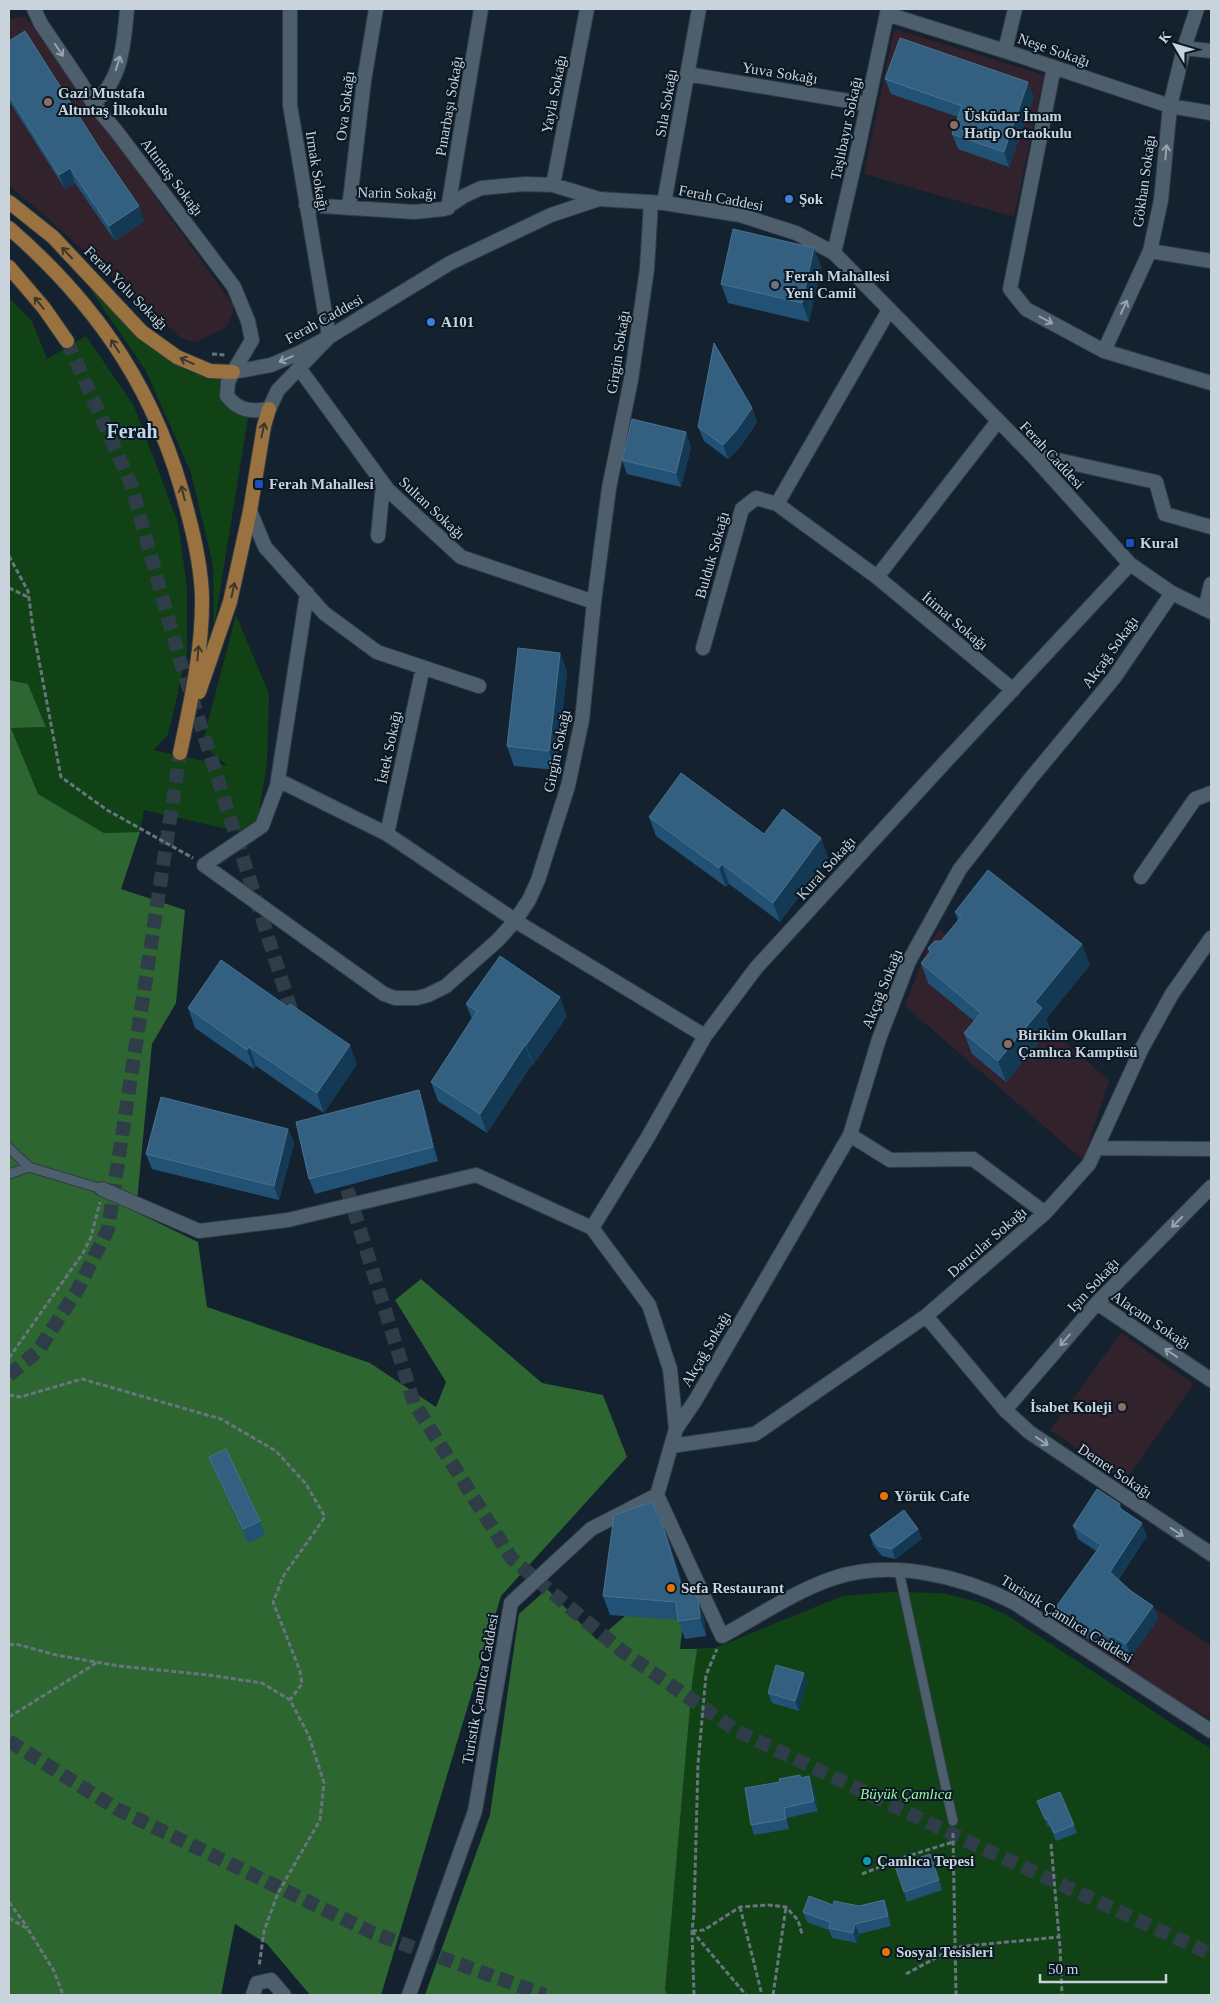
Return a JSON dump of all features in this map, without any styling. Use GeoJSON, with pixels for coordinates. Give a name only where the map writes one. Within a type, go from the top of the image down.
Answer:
{"type":"FeatureCollection","features":[{"type":"Feature","properties":{"kind":"main road","name":"Ferah Yolu Sokağı"},"geometry":{"type":"LineString","coordinates":[[9,202],[52,237],[142,332],[177,357],[210,371],[234,372]]}},
{"type":"Feature","properties":{"kind":"main road"},"geometry":{"type":"LineString","coordinates":[[9,228],[74,290],[103,328],[142,389],[165,439],[181,485],[196,544],[202,595],[198,657],[180,752],[206,671],[223,626],[250,511],[264,426],[269,409]]}},
{"type":"Feature","properties":{"kind":"main road"},"geometry":{"type":"LineString","coordinates":[[9,267],[44,308],[67,341]]}},
{"type":"Feature","properties":{"kind":"street","name":"Altıntaş Sokağı"},"geometry":{"type":"LineString","coordinates":[[34,9],[41,24],[93,103],[234,287],[248,321],[252,340],[228,382],[227,396],[233,404],[250,412],[269,409]]}},
{"type":"Feature","properties":{"kind":"street"},"geometry":{"type":"LineString","coordinates":[[93,103],[103,96],[111,84],[123,46],[128,9]]}},
{"type":"Feature","properties":{"kind":"street","name":"Irmak Sokağı"},"geometry":{"type":"LineString","coordinates":[[290,9],[290,104],[329,337]]}},
{"type":"Feature","properties":{"kind":"street","name":"Ova Sokağı"},"geometry":{"type":"LineString","coordinates":[[349,208],[364,82],[376,9]]}},
{"type":"Feature","properties":{"kind":"street","name":"Pınarbaşı Sokağı"},"geometry":{"type":"LineString","coordinates":[[448,208],[481,9]]}},
{"type":"Feature","properties":{"kind":"street","name":"Yayla Sokağı"},"geometry":{"type":"LineString","coordinates":[[553,185],[587,9]]}},
{"type":"Feature","properties":{"kind":"street","name":"Sıla Sokağı"},"geometry":{"type":"LineString","coordinates":[[657,203],[687,74],[699,9]]}},
{"type":"Feature","properties":{"kind":"street"},"geometry":{"type":"LineString","coordinates":[[1006,50],[1015,9]]}},
{"type":"Feature","properties":{"kind":"street","name":"Gökhan Sokağı"},"geometry":{"type":"LineString","coordinates":[[1104,351],[1150,251],[1162,200],[1170,106],[1184,48],[1197,9]]}},
{"type":"Feature","properties":{"kind":"street","name":"Neşe Sokağı"},"geometry":{"type":"LineString","coordinates":[[888,11],[1170,106],[1211,113]]}},
{"type":"Feature","properties":{"kind":"street","name":"Taşlıbayır Sokağı"},"geometry":{"type":"LineString","coordinates":[[834,253],[888,11]]}},
{"type":"Feature","properties":{"kind":"street"},"geometry":{"type":"LineString","coordinates":[[1184,48],[1211,51]]}},
{"type":"Feature","properties":{"kind":"street"},"geometry":{"type":"LineString","coordinates":[[1054,67],[1010,288],[1026,309],[1104,351],[1211,383]]}},
{"type":"Feature","properties":{"kind":"street","name":"Yuva Sokağı"},"geometry":{"type":"LineString","coordinates":[[687,74],[867,104]]}},
{"type":"Feature","properties":{"kind":"street","name":"Narin Sokağı"},"geometry":{"type":"LineString","coordinates":[[306,205],[414,212],[448,208],[464,196],[481,188],[525,184],[553,185],[599,199]]}},
{"type":"Feature","properties":{"kind":"street","name":"Ferah Caddesi"},"geometry":{"type":"LineString","coordinates":[[234,372],[270,365],[300,353],[450,263],[551,215],[599,199],[657,203],[740,215],[796,233],[834,253],[1031,454],[1130,564],[1172,593],[1208,610]]}},
{"type":"Feature","properties":{"kind":"street","name":"Girgin Sokağı"},"geometry":{"type":"LineString","coordinates":[[204,865],[384,994],[395,998],[422,996],[446,986],[498,940],[515,921],[529,900],[538,880],[568,786],[582,720],[594,602],[609,488],[631,380],[657,203]]}},
{"type":"Feature","properties":{"kind":"street"},"geometry":{"type":"LineString","coordinates":[[1150,251],[1211,261]]}},
{"type":"Feature","properties":{"kind":"street"},"geometry":{"type":"LineString","coordinates":[[777,504],[890,310]]}},
{"type":"Feature","properties":{"kind":"street"},"geometry":{"type":"LineString","coordinates":[[269,409],[278,390],[329,337]]}},
{"type":"Feature","properties":{"kind":"street","name":"Sultan Sokağı"},"geometry":{"type":"LineString","coordinates":[[299,368],[383,484],[461,557],[594,602]]}},
{"type":"Feature","properties":{"kind":"street"},"geometry":{"type":"LineString","coordinates":[[877,577],[998,421]]}},
{"type":"Feature","properties":{"kind":"street"},"geometry":{"type":"LineString","coordinates":[[1031,454],[1156,482],[1165,514],[1211,527]]}},
{"type":"Feature","properties":{"kind":"street"},"geometry":{"type":"LineString","coordinates":[[378,536],[383,484]]}},
{"type":"Feature","properties":{"kind":"street","name":"Bulduk Sokağı"},"geometry":{"type":"LineString","coordinates":[[703,648],[742,509],[756,498],[777,504]]}},
{"type":"Feature","properties":{"kind":"street","name":"İtimat Sokağı"},"geometry":{"type":"LineString","coordinates":[[777,504],[877,577],[1013,690]]}},
{"type":"Feature","properties":{"kind":"street"},"geometry":{"type":"LineString","coordinates":[[250,511],[265,547],[324,613],[377,652],[479,686]]}},
{"type":"Feature","properties":{"kind":"street","name":"Kural Sokağı"},"geometry":{"type":"LineString","coordinates":[[592,1228],[661,1114],[705,1036],[756,968],[1130,564]]}},
{"type":"Feature","properties":{"kind":"street"},"geometry":{"type":"LineString","coordinates":[[1208,610],[1211,584]]}},
{"type":"Feature","properties":{"kind":"street"},"geometry":{"type":"LineString","coordinates":[[204,865],[262,826],[278,780],[307,593]]}},
{"type":"Feature","properties":{"kind":"street","name":"Akçağ Sokağı"},"geometry":{"type":"LineString","coordinates":[[676,1429],[850,1135],[879,1039],[909,961],[960,869],[1114,678],[1172,593]]}},
{"type":"Feature","properties":{"kind":"street","name":"İstek Sokağı"},"geometry":{"type":"LineString","coordinates":[[387,834],[423,667]]}},
{"type":"Feature","properties":{"kind":"street"},"geometry":{"type":"LineString","coordinates":[[278,780],[387,834],[515,921],[705,1036]]}},
{"type":"Feature","properties":{"kind":"street"},"geometry":{"type":"LineString","coordinates":[[1141,877],[1195,799],[1211,793]]}},
{"type":"Feature","properties":{"kind":"street","name":"Darıcılar Sokağı"},"geometry":{"type":"LineString","coordinates":[[671,1446],[754,1434],[926,1316],[1046,1213],[1090,1164],[1142,1048],[1172,994],[1211,938]]}},
{"type":"Feature","properties":{"kind":"street"},"geometry":{"type":"LineString","coordinates":[[850,1135],[890,1160],[973,1159],[1046,1213]]}},
{"type":"Feature","properties":{"kind":"street"},"geometry":{"type":"LineString","coordinates":[[1097,1148],[1211,1149]]}},
{"type":"Feature","properties":{"kind":"street"},"geometry":{"type":"LineString","coordinates":[[102,1189],[199,1231],[288,1220],[476,1175],[592,1228],[649,1304],[670,1369],[676,1429],[657,1495],[722,1636]]}},
{"type":"Feature","properties":{"kind":"street","name":"Işın Sokağı"},"geometry":{"type":"LineString","coordinates":[[1005,1410],[1097,1303],[1211,1187]]}},
{"type":"Feature","properties":{"kind":"street","name":"Alaçam Sokağı"},"geometry":{"type":"LineString","coordinates":[[1097,1303],[1211,1380]]}},
{"type":"Feature","properties":{"kind":"street","name":"Demet Sokağı"},"geometry":{"type":"LineString","coordinates":[[926,1316],[1005,1410],[1044,1442],[1211,1554]]}},
{"type":"Feature","properties":{"kind":"street","name":"Turistik Çamlıca Caddesi"},"geometry":{"type":"LineString","coordinates":[[409,1995],[475,1811],[511,1603],[591,1529],[657,1495]]}},
{"type":"Feature","properties":{"kind":"street","name":"Turistik Çamlıca Caddesi"},"geometry":{"type":"LineString","coordinates":[[722,1636],[798,1594],[834,1578],[865,1572],[899,1570],[932,1574],[986,1588],[1013,1602],[1211,1731]]}},
{"type":"Feature","properties":{"kind":"street"},"geometry":{"type":"LineString","coordinates":[[255,1989],[271,1980],[284,1995]]}},
{"type":"Feature","properties":{"kind":"lane"},"geometry":{"type":"LineString","coordinates":[[9,1148],[29,1167],[102,1189]]}},
{"type":"Feature","properties":{"kind":"lane"},"geometry":{"type":"LineString","coordinates":[[9,1174],[29,1167]]}},
{"type":"Feature","properties":{"kind":"lane"},"geometry":{"type":"LineString","coordinates":[[899,1570],[953,1821]]}},
{"type":"Feature","properties":{"kind":"path"},"geometry":{"type":"LineString","coordinates":[[209,354],[228,355]]}},
{"type":"Feature","properties":{"kind":"path"},"geometry":{"type":"LineString","coordinates":[[9,556],[28,590],[61,777],[107,810],[204,865]]}},
{"type":"Feature","properties":{"kind":"path"},"geometry":{"type":"LineString","coordinates":[[9,588],[29,598]]}},
{"type":"Feature","properties":{"kind":"path"},"geometry":{"type":"LineString","coordinates":[[9,1358],[83,1253],[96,1221],[102,1189]]}},
{"type":"Feature","properties":{"kind":"path"},"geometry":{"type":"LineString","coordinates":[[9,1395],[20,1396],[82,1379],[221,1420],[276,1451],[306,1484],[325,1517],[284,1575],[273,1602],[300,1671],[302,1684],[290,1700]]}},
{"type":"Feature","properties":{"kind":"path"},"geometry":{"type":"LineString","coordinates":[[694,1995],[692,1931],[698,1764],[706,1675],[722,1636]]}},
{"type":"Feature","properties":{"kind":"path"},"geometry":{"type":"LineString","coordinates":[[9,1645],[16,1644],[56,1656],[262,1683],[290,1700],[309,1736],[324,1783],[320,1820],[278,1893],[264,1931],[255,1989]]}},
{"type":"Feature","properties":{"kind":"path"},"geometry":{"type":"LineString","coordinates":[[9,1717],[98,1662]]}},
{"type":"Feature","properties":{"kind":"path"},"geometry":{"type":"LineString","coordinates":[[953,1821],[956,1995]]}},
{"type":"Feature","properties":{"kind":"path"},"geometry":{"type":"LineString","coordinates":[[862,1874],[905,1857],[953,1842]]}},
{"type":"Feature","properties":{"kind":"path"},"geometry":{"type":"LineString","coordinates":[[1051,1844],[1062,1995]]}},
{"type":"Feature","properties":{"kind":"path"},"geometry":{"type":"LineString","coordinates":[[9,1902],[28,1928],[54,1971],[63,1995]]}},
{"type":"Feature","properties":{"kind":"path"},"geometry":{"type":"LineString","coordinates":[[692,1931],[704,1930],[740,1907],[768,1905],[786,1907],[798,1920],[802,1934]]}},
{"type":"Feature","properties":{"kind":"path"},"geometry":{"type":"LineString","coordinates":[[740,1907],[762,1995]]}},
{"type":"Feature","properties":{"kind":"path"},"geometry":{"type":"LineString","coordinates":[[773,1995],[786,1907]]}},
{"type":"Feature","properties":{"kind":"path"},"geometry":{"type":"LineString","coordinates":[[9,1918],[28,1928]]}},
{"type":"Feature","properties":{"kind":"path"},"geometry":{"type":"LineString","coordinates":[[692,1931],[746,1995]]}},
{"type":"Feature","properties":{"kind":"path"},"geometry":{"type":"LineString","coordinates":[[906,1974],[956,1947],[1059,1937]]}},
{"type":"Feature","properties":{"kind":"shaded area","name":"Gazi Mustafa Altıntaş İlkokulu"},"geometry":{"type":"Polygon","coordinates":[[[25,16],[234,306],[231,318],[225,328],[196,342],[181,338],[9,186],[9,19],[25,16]]]}},
{"type":"Feature","properties":{"kind":"shaded area","name":"Üsküdar İmam Hatip Ortaokulu"},"geometry":{"type":"Polygon","coordinates":[[[894,29],[1044,75],[1014,217],[864,174],[894,29]]]}},
{"type":"Feature","properties":{"kind":"shaded area","name":"Birikim Okulları Çamlıca Kampüsü"},"geometry":{"type":"Polygon","coordinates":[[[939,929],[1109,1081],[1083,1160],[905,1006],[926,951],[939,929]]]}},
{"type":"Feature","properties":{"kind":"shaded area","name":"İsabet Koleji"},"geometry":{"type":"Polygon","coordinates":[[[1121,1333],[1194,1384],[1125,1481],[1050,1430],[1121,1333]]]}},
{"type":"Feature","properties":{"kind":"shaded area"},"geometry":{"type":"Polygon","coordinates":[[[1092,1565],[1211,1646],[1210,1719],[1145,1680],[1054,1618],[1092,1565]]]}},
{"type":"Feature","properties":{"kind":"green space"},"geometry":{"type":"Polygon","coordinates":[[[90,289],[140,334],[220,375],[228,394],[250,405],[214,628],[213,565],[191,473],[146,371],[90,289]]]}},
{"type":"Feature","properties":{"kind":"green space"},"geometry":{"type":"Polygon","coordinates":[[[9,298],[32,321],[47,359],[86,336],[134,406],[178,523],[187,587],[187,652],[168,735],[153,750],[228,766],[202,745],[236,615],[269,694],[267,763],[257,825],[246,833],[144,810],[140,832],[104,833],[38,794],[11,728],[46,727],[28,684],[9,680],[9,298]]]}},
{"type":"Feature","properties":{"kind":"green space"},"geometry":{"type":"Polygon","coordinates":[[[9,680],[28,684],[46,727],[11,728],[38,794],[104,833],[140,832],[121,889],[185,910],[176,1003],[152,1044],[136,1212],[198,1242],[207,1307],[370,1363],[436,1407],[446,1382],[395,1300],[421,1279],[542,1383],[603,1395],[627,1457],[501,1596],[381,1995],[310,1995],[267,1944],[235,1924],[221,1995],[9,1995],[9,680]]]}},
{"type":"Feature","properties":{"kind":"green space","name":"Büyük Çamlıca"},"geometry":{"type":"Polygon","coordinates":[[[547,1589],[597,1640],[625,1616],[680,1649],[715,1648],[842,1596],[890,1592],[942,1593],[978,1602],[1007,1615],[1211,1749],[1211,1995],[425,1995],[490,1815],[519,1614],[547,1589]]]}},
{"type":"Feature","properties":{"kind":"green space"},"geometry":{"type":"Polygon","coordinates":[[[547,1589],[597,1640],[625,1616],[684,1613],[680,1649],[697,1649],[692,1684],[665,1989],[667,1995],[425,1995],[490,1815],[519,1614],[547,1589]]]}},
{"type":"Feature","properties":{"kind":"building"},"geometry":{"type":"Polygon","coordinates":[[[25,31],[100,149],[139,206],[109,226],[70,168],[59,175],[9,95],[9,41],[25,31]]]}},
{"type":"Feature","properties":{"kind":"building"},"geometry":{"type":"Polygon","coordinates":[[[900,38],[1028,82],[1004,152],[952,134],[962,106],[885,79],[900,38]]]}},
{"type":"Feature","properties":{"kind":"building","name":"Ferah Mahallesi Yeni Camii"},"geometry":{"type":"Polygon","coordinates":[[[733,229],[814,248],[802,303],[721,284],[733,229]]]}},
{"type":"Feature","properties":{"kind":"building"},"geometry":{"type":"Polygon","coordinates":[[[714,343],[752,408],[736,431],[723,445],[698,427],[714,343]]]}},
{"type":"Feature","properties":{"kind":"building"},"geometry":{"type":"Polygon","coordinates":[[[632,419],[686,432],[676,473],[622,460],[632,419]]]}},
{"type":"Feature","properties":{"kind":"building"},"geometry":{"type":"Polygon","coordinates":[[[518,648],[560,653],[549,751],[507,746],[518,648]]]}},
{"type":"Feature","properties":{"kind":"building"},"geometry":{"type":"Polygon","coordinates":[[[681,773],[764,834],[783,809],[821,838],[773,903],[722,864],[719,868],[649,817],[681,773]]]}},
{"type":"Feature","properties":{"kind":"building"},"geometry":{"type":"Polygon","coordinates":[[[988,870],[1082,944],[1035,1002],[1042,1008],[998,1061],[964,1033],[981,1013],[921,963],[930,952],[928,948],[935,941],[941,941],[961,917],[955,912],[988,870]]]}},
{"type":"Feature","properties":{"kind":"building"},"geometry":{"type":"Polygon","coordinates":[[[500,956],[560,997],[525,1045],[480,1114],[431,1082],[477,1011],[466,1004],[500,956]]]}},
{"type":"Feature","properties":{"kind":"building"},"geometry":{"type":"Polygon","coordinates":[[[221,960],[288,1007],[290,1004],[350,1045],[317,1093],[249,1047],[247,1050],[188,1008],[221,960]]]}},
{"type":"Feature","properties":{"kind":"building"},"geometry":{"type":"Polygon","coordinates":[[[419,1090],[433,1147],[309,1179],[296,1122],[419,1090]]]}},
{"type":"Feature","properties":{"kind":"building"},"geometry":{"type":"Polygon","coordinates":[[[161,1097],[288,1129],[274,1186],[146,1154],[161,1097]]]}},
{"type":"Feature","properties":{"kind":"building"},"geometry":{"type":"Polygon","coordinates":[[[226,1449],[260,1521],[243,1529],[209,1457],[226,1449]]]}},
{"type":"Feature","properties":{"kind":"building"},"geometry":{"type":"Polygon","coordinates":[[[1097,1489],[1120,1504],[1118,1507],[1142,1523],[1110,1572],[1131,1591],[1153,1606],[1126,1644],[1113,1636],[1109,1637],[1095,1627],[1091,1632],[1056,1607],[1101,1545],[1073,1526],[1097,1489]]]}},
{"type":"Feature","properties":{"kind":"building"},"geometry":{"type":"Polygon","coordinates":[[[652,1502],[663,1526],[682,1589],[692,1588],[698,1600],[700,1618],[678,1621],[676,1602],[603,1596],[614,1515],[652,1502]]]}},
{"type":"Feature","properties":{"kind":"building"},"geometry":{"type":"Polygon","coordinates":[[[904,1510],[918,1529],[892,1549],[878,1546],[870,1535],[904,1510]]]}},
{"type":"Feature","properties":{"kind":"building"},"geometry":{"type":"Polygon","coordinates":[[[776,1665],[804,1673],[795,1701],[768,1693],[776,1665]]]}},
{"type":"Feature","properties":{"kind":"building"},"geometry":{"type":"Polygon","coordinates":[[[800,1775],[801,1778],[809,1776],[814,1801],[784,1808],[786,1819],[751,1825],[745,1788],[780,1782],[779,1779],[800,1775]]]}},
{"type":"Feature","properties":{"kind":"building"},"geometry":{"type":"Polygon","coordinates":[[[1060,1792],[1074,1825],[1054,1833],[1037,1801],[1060,1792]]]}},
{"type":"Feature","properties":{"kind":"building"},"geometry":{"type":"Polygon","coordinates":[[[930,1854],[939,1880],[904,1892],[895,1866],[930,1854]]]}},
{"type":"Feature","properties":{"kind":"building"},"geometry":{"type":"Polygon","coordinates":[[[809,1896],[833,1905],[834,1901],[859,1906],[884,1900],[888,1916],[855,1924],[853,1933],[829,1928],[830,1922],[803,1912],[809,1896]]]}},
{"type":"Feature","properties":{"kind":"tunnel"},"geometry":{"type":"LineString","coordinates":[[67,341],[131,484],[179,657],[295,1022]]}},
{"type":"Feature","properties":{"kind":"tunnel"},"geometry":{"type":"LineString","coordinates":[[9,1375],[38,1351],[78,1289],[108,1229],[180,753]]}},
{"type":"Feature","properties":{"kind":"tunnel"},"geometry":{"type":"LineString","coordinates":[[341,1169],[414,1403],[512,1559],[622,1651],[737,1731],[965,1840],[1211,1954]]}},
{"type":"Feature","properties":{"kind":"tunnel"},"geometry":{"type":"LineString","coordinates":[[9,1741],[117,1809],[373,1933],[545,1995]]}},
{"type":"Feature","properties":{"kind":"place","name":"Gazi Mustafa Altıntaş İlkokulu"},"geometry":{"type":"Point","coordinates":[48,102]}},
{"type":"Feature","properties":{"kind":"place","name":"Üsküdar İmam Hatip Ortaokulu"},"geometry":{"type":"Point","coordinates":[954,125]}},
{"type":"Feature","properties":{"kind":"place","name":"Şok"},"geometry":{"type":"Point","coordinates":[789,199]}},
{"type":"Feature","properties":{"kind":"place","name":"Ferah Mahallesi Yeni Camii"},"geometry":{"type":"Point","coordinates":[775,285]}},
{"type":"Feature","properties":{"kind":"place","name":"A101"},"geometry":{"type":"Point","coordinates":[431,322]}},
{"type":"Feature","properties":{"kind":"place","name":"Ferah Mahallesi"},"geometry":{"type":"Point","coordinates":[259,484]}},
{"type":"Feature","properties":{"kind":"place","name":"Kural"},"geometry":{"type":"Point","coordinates":[1130,543]}},
{"type":"Feature","properties":{"kind":"place","name":"Birikim Okulları Çamlıca Kampüsü"},"geometry":{"type":"Point","coordinates":[1008,1044]}},
{"type":"Feature","properties":{"kind":"place","name":"İsabet Koleji"},"geometry":{"type":"Point","coordinates":[1122,1407]}},
{"type":"Feature","properties":{"kind":"place","name":"Yörük Cafe"},"geometry":{"type":"Point","coordinates":[884,1496]}},
{"type":"Feature","properties":{"kind":"place","name":"Sefa Restaurant"},"geometry":{"type":"Point","coordinates":[671,1588]}},
{"type":"Feature","properties":{"kind":"place","name":"Çamlıca Tepesi"},"geometry":{"type":"Point","coordinates":[867,1861]}},
{"type":"Feature","properties":{"kind":"place","name":"Sosyal Tesisleri"},"geometry":{"type":"Point","coordinates":[886,1952]}},
{"type":"Feature","properties":{"kind":"district","name":"Ferah"},"geometry":{"type":"Point","coordinates":[132,431]}}]}
